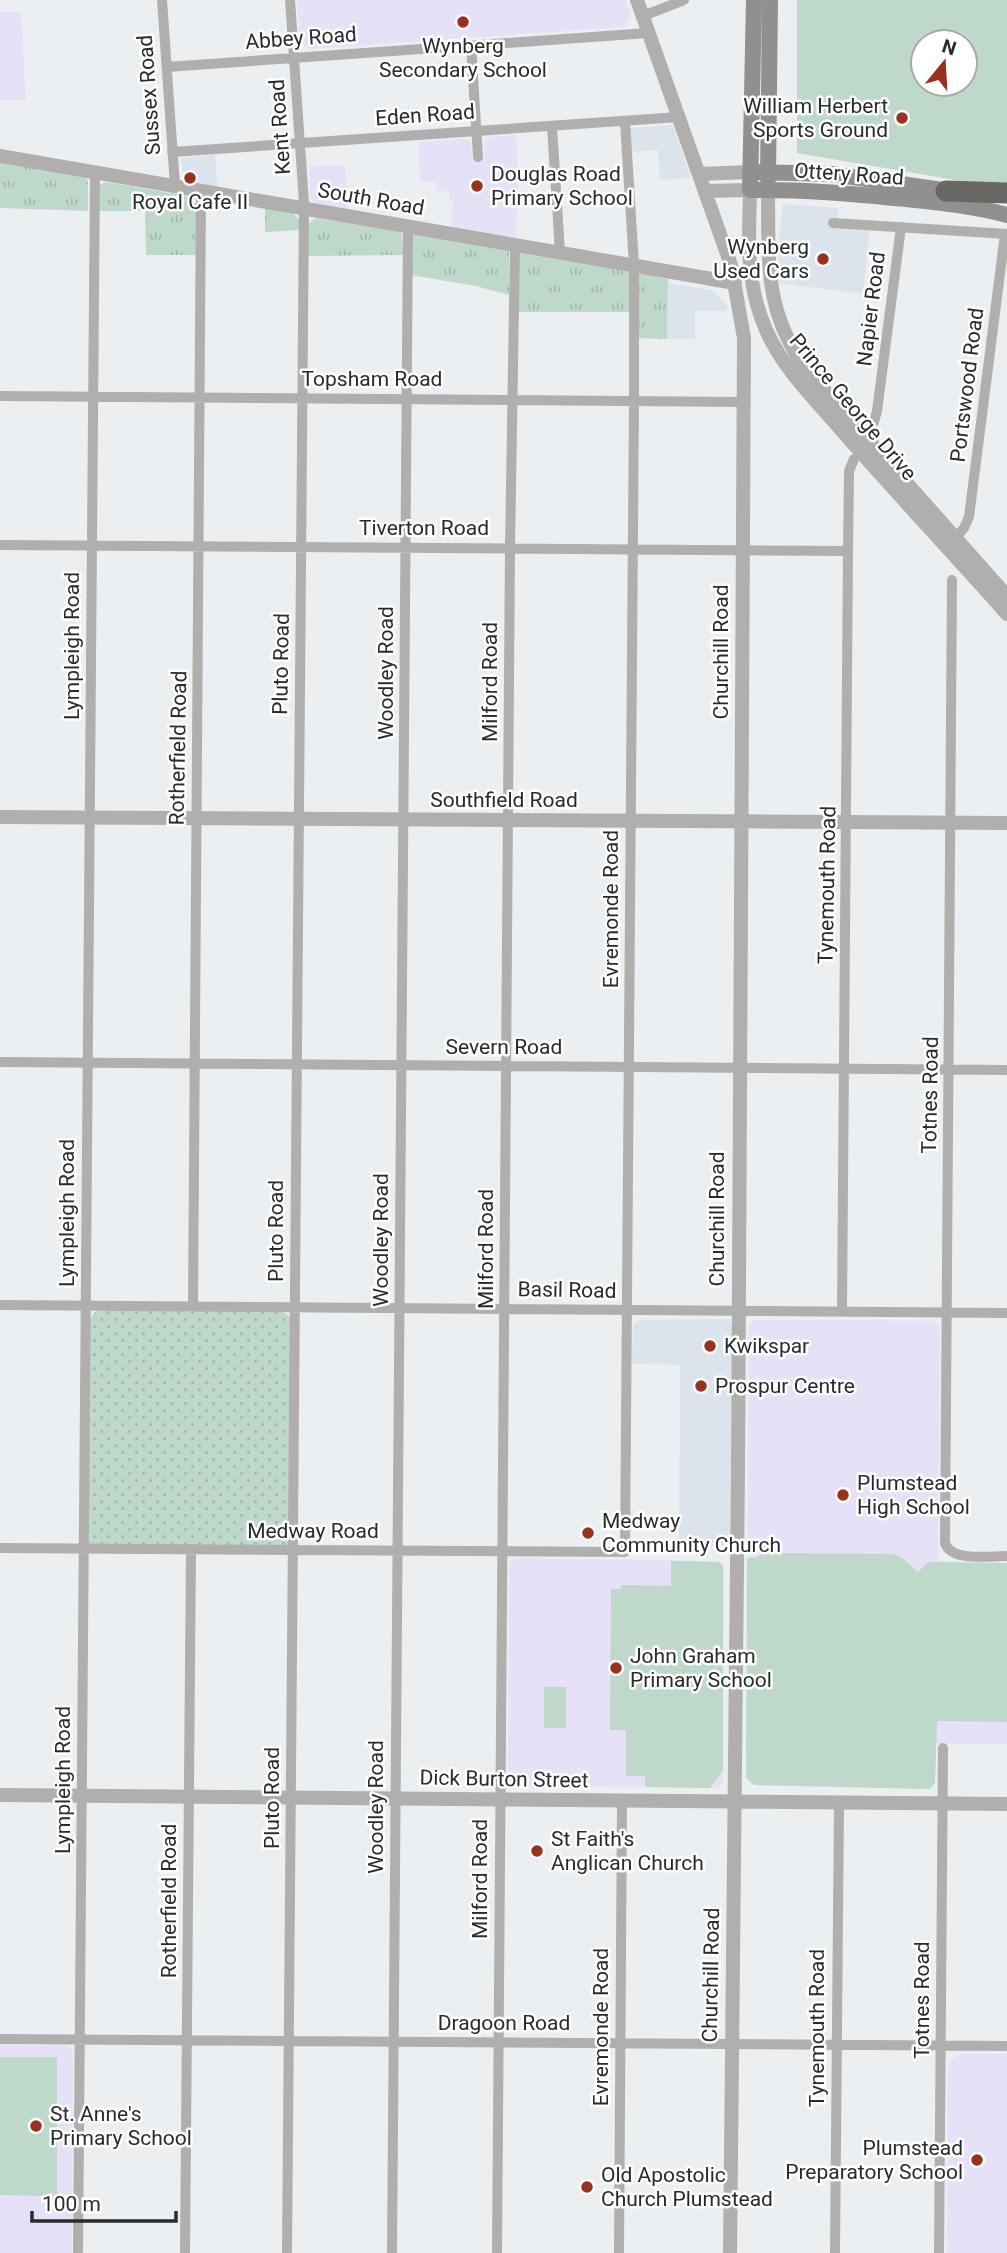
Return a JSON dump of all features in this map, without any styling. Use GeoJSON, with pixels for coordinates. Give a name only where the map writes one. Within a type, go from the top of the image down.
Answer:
{"type":"FeatureCollection","features":[{"type":"Feature","properties":{"kind":"highway"},"geometry":{"type":"LineString","coordinates":[[946,191],[1007,195]]}},
{"type":"Feature","properties":{"kind":"main road"},"geometry":{"type":"LineString","coordinates":[[750,190],[754,0]]}},
{"type":"Feature","properties":{"kind":"main road"},"geometry":{"type":"LineString","coordinates":[[768,190],[771,0]]}},
{"type":"Feature","properties":{"kind":"main road","name":"Ottery Road"},"geometry":{"type":"LineString","coordinates":[[750,172],[832,174],[946,191]]}},
{"type":"Feature","properties":{"kind":"main road","name":"Ottery Road"},"geometry":{"type":"LineString","coordinates":[[750,190],[862,194],[951,204],[1007,215]]}},
{"type":"Feature","properties":{"kind":"street","name":"Sussex Road"},"geometry":{"type":"LineString","coordinates":[[162,0],[175,187]]}},
{"type":"Feature","properties":{"kind":"street","name":"Kent Road"},"geometry":{"type":"LineString","coordinates":[[290,0],[304,209]]}},
{"type":"Feature","properties":{"kind":"street"},"geometry":{"type":"LineString","coordinates":[[637,0],[705,191]]}},
{"type":"Feature","properties":{"kind":"street"},"geometry":{"type":"LineString","coordinates":[[643,16],[684,0]]}},
{"type":"Feature","properties":{"kind":"street","name":"Abbey Road"},"geometry":{"type":"LineString","coordinates":[[167,66],[648,33]]}},
{"type":"Feature","properties":{"kind":"street"},"geometry":{"type":"LineString","coordinates":[[471,45],[478,157]]}},
{"type":"Feature","properties":{"kind":"street","name":"Eden Road"},"geometry":{"type":"LineString","coordinates":[[172,152],[679,117]]}},
{"type":"Feature","properties":{"kind":"street","name":"Evremonde Road"},"geometry":{"type":"LineString","coordinates":[[625,121],[634,265],[625,1552]]}},
{"type":"Feature","properties":{"kind":"street"},"geometry":{"type":"LineString","coordinates":[[551,126],[560,253]]}},
{"type":"Feature","properties":{"kind":"street","name":"South Road"},"geometry":{"type":"LineString","coordinates":[[0,156],[735,283]]}},
{"type":"Feature","properties":{"kind":"street","name":"Ottery Road"},"geometry":{"type":"LineString","coordinates":[[699,174],[750,172]]}},
{"type":"Feature","properties":{"kind":"street","name":"Lympleigh Road"},"geometry":{"type":"LineString","coordinates":[[79,2253],[95,173]]}},
{"type":"Feature","properties":{"kind":"street","name":"Ottery Road"},"geometry":{"type":"LineString","coordinates":[[705,191],[750,190]]}},
{"type":"Feature","properties":{"kind":"street","name":"Prince George Drive"},"geometry":{"type":"LineString","coordinates":[[750,190],[749,267],[762,320],[781,358],[861,452],[1007,614]]}},
{"type":"Feature","properties":{"kind":"street","name":"Prince George Drive"},"geometry":{"type":"LineString","coordinates":[[768,190],[769,274],[772,297],[797,357],[1007,596]]}},
{"type":"Feature","properties":{"kind":"street","name":"Rotherfield Road"},"geometry":{"type":"LineString","coordinates":[[193,1306],[201,191]]}},
{"type":"Feature","properties":{"kind":"street","name":"Churchill Road"},"geometry":{"type":"LineString","coordinates":[[705,191],[731,265],[744,338],[730,2253]]}},
{"type":"Feature","properties":{"kind":"street","name":"Pluto Road"},"geometry":{"type":"LineString","coordinates":[[287,2253],[304,209]]}},
{"type":"Feature","properties":{"kind":"street"},"geometry":{"type":"LineString","coordinates":[[833,223],[1006,234]]}},
{"type":"Feature","properties":{"kind":"street","name":"Woodley Road"},"geometry":{"type":"LineString","coordinates":[[392,2253],[408,227]]}},
{"type":"Feature","properties":{"kind":"street","name":"Napier Road"},"geometry":{"type":"LineString","coordinates":[[863,434],[874,422],[877,411],[901,227]]}},
{"type":"Feature","properties":{"kind":"street","name":"Portswood Road"},"geometry":{"type":"LineString","coordinates":[[956,538],[969,517],[1006,234]]}},
{"type":"Feature","properties":{"kind":"street","name":"Milford Road"},"geometry":{"type":"LineString","coordinates":[[497,2253],[510,548],[515,245]]}},
{"type":"Feature","properties":{"kind":"street","name":"Topsham Road"},"geometry":{"type":"LineString","coordinates":[[0,396],[744,402]]}},
{"type":"Feature","properties":{"kind":"street","name":"Tynemouth Road"},"geometry":{"type":"LineString","coordinates":[[842,1312],[849,471],[854,459]]}},
{"type":"Feature","properties":{"kind":"street","name":"Tiverton Road"},"geometry":{"type":"LineString","coordinates":[[0,545],[848,551]]}},
{"type":"Feature","properties":{"kind":"street","name":"Totnes Road"},"geometry":{"type":"LineString","coordinates":[[952,580],[945,1543],[947,1549],[955,1555],[1007,1556]]}},
{"type":"Feature","properties":{"kind":"street","name":"Southfield Road"},"geometry":{"type":"LineString","coordinates":[[0,817],[1007,823]]}},
{"type":"Feature","properties":{"kind":"street","name":"Severn Road"},"geometry":{"type":"LineString","coordinates":[[0,1062],[1007,1070]]}},
{"type":"Feature","properties":{"kind":"street","name":"Basil Road"},"geometry":{"type":"LineString","coordinates":[[0,1305],[1007,1313]]}},
{"type":"Feature","properties":{"kind":"street","name":"Medway Road"},"geometry":{"type":"LineString","coordinates":[[0,1548],[625,1552]]}},
{"type":"Feature","properties":{"kind":"street","name":"Rotherfield Road"},"geometry":{"type":"LineString","coordinates":[[185,2253],[191,1549]]}},
{"type":"Feature","properties":{"kind":"street","name":"Totnes Road"},"geometry":{"type":"LineString","coordinates":[[939,2253],[943,1748]]}},
{"type":"Feature","properties":{"kind":"street","name":"Dick Burton Street"},"geometry":{"type":"LineString","coordinates":[[0,1796],[1007,1804]]}},
{"type":"Feature","properties":{"kind":"street","name":"Evremonde Road"},"geometry":{"type":"LineString","coordinates":[[619,2253],[622,1801]]}},
{"type":"Feature","properties":{"kind":"street","name":"Tynemouth Road"},"geometry":{"type":"LineString","coordinates":[[835,2253],[839,1804]]}},
{"type":"Feature","properties":{"kind":"street","name":"Dragoon Road"},"geometry":{"type":"LineString","coordinates":[[0,2039],[1007,2046]]}},
{"type":"Feature","properties":{"kind":"shaded area","name":"Wynberg Secondary School"},"geometry":{"type":"Polygon","coordinates":[[[297,0],[626,0],[631,17],[625,27],[308,49],[300,42],[297,0]]]}},
{"type":"Feature","properties":{"kind":"shaded area"},"geometry":{"type":"Polygon","coordinates":[[[0,12],[21,12],[26,100],[0,100],[0,12]]]}},
{"type":"Feature","properties":{"kind":"shaded area"},"geometry":{"type":"Polygon","coordinates":[[[673,125],[691,178],[660,180],[658,150],[630,152],[629,128],[673,125]]]}},
{"type":"Feature","properties":{"kind":"shaded area","name":"Douglas Road Primary School"},"geometry":{"type":"Polygon","coordinates":[[[516,135],[519,176],[515,239],[451,228],[453,201],[450,201],[449,191],[437,191],[436,182],[420,182],[418,142],[465,139],[471,143],[472,158],[485,156],[484,144],[490,137],[516,135]]]}},
{"type":"Feature","properties":{"kind":"shaded area"},"geometry":{"type":"Polygon","coordinates":[[[215,155],[218,189],[183,179],[181,158],[215,155]]]}},
{"type":"Feature","properties":{"kind":"shaded area"},"geometry":{"type":"Polygon","coordinates":[[[345,165],[348,210],[317,205],[310,198],[309,167],[345,165]]]}},
{"type":"Feature","properties":{"kind":"shaded area","name":"Wynberg Used Cars"},"geometry":{"type":"Polygon","coordinates":[[[783,204],[839,208],[837,227],[870,229],[863,294],[779,283],[779,235],[783,204]]]}},
{"type":"Feature","properties":{"kind":"shaded area"},"geometry":{"type":"Polygon","coordinates":[[[668,283],[712,290],[727,305],[727,311],[695,311],[695,339],[667,339],[668,283]]]}},
{"type":"Feature","properties":{"kind":"shaded area"},"geometry":{"type":"Polygon","coordinates":[[[729,1319],[732,1326],[730,1546],[679,1546],[680,1365],[632,1364],[633,1327],[640,1320],[729,1319]]]}},
{"type":"Feature","properties":{"kind":"shaded area","name":"Plumstead High School"},"geometry":{"type":"Polygon","coordinates":[[[753,1320],[935,1321],[940,1326],[938,1561],[1007,1563],[1007,1744],[936,1744],[935,1783],[930,1789],[754,1785],[746,1778],[749,1325],[753,1320]]]}},
{"type":"Feature","properties":{"kind":"shaded area","name":"John Graham Primary School"},"geometry":{"type":"Polygon","coordinates":[[[516,1558],[719,1561],[724,1565],[723,1781],[718,1788],[516,1786],[510,1783],[509,1567],[511,1561],[516,1558]]]}},
{"type":"Feature","properties":{"kind":"shaded area","name":"St. Anne's Primary School"},"geometry":{"type":"Polygon","coordinates":[[[0,2045],[68,2046],[73,2053],[72,2253],[0,2253],[0,2045]]]}},
{"type":"Feature","properties":{"kind":"shaded area","name":"Plumstead Preparatory School"},"geometry":{"type":"Polygon","coordinates":[[[960,2054],[1007,2054],[1007,2253],[947,2253],[948,2066],[952,2059],[960,2054]]]}},
{"type":"Feature","properties":{"kind":"green space","name":"William Herbert Sports Ground"},"geometry":{"type":"Polygon","coordinates":[[[797,0],[1007,0],[1007,185],[990,186],[797,153],[797,0]]]}},
{"type":"Feature","properties":{"kind":"green space"},"geometry":{"type":"Polygon","coordinates":[[[0,163],[84,177],[88,180],[88,211],[0,208],[0,163]]]}},
{"type":"Feature","properties":{"kind":"green space"},"geometry":{"type":"Polygon","coordinates":[[[106,182],[187,196],[197,203],[196,255],[146,255],[145,211],[99,211],[99,185],[106,182]]]}},
{"type":"Feature","properties":{"kind":"green space"},"geometry":{"type":"Polygon","coordinates":[[[265,208],[293,213],[300,222],[299,230],[265,232],[265,208]]]}},
{"type":"Feature","properties":{"kind":"green space"},"geometry":{"type":"Polygon","coordinates":[[[315,218],[400,232],[403,255],[308,256],[308,224],[315,218]]]}},
{"type":"Feature","properties":{"kind":"green space"},"geometry":{"type":"Polygon","coordinates":[[[415,234],[509,251],[509,295],[476,286],[411,275],[415,234]]]}},
{"type":"Feature","properties":{"kind":"green space"},"geometry":{"type":"Polygon","coordinates":[[[519,253],[630,272],[630,312],[517,312],[519,253]]]}},
{"type":"Feature","properties":{"kind":"green space"},"geometry":{"type":"Polygon","coordinates":[[[639,273],[668,279],[667,339],[638,338],[639,273]]]}},
{"type":"Feature","properties":{"kind":"green space"},"geometry":{"type":"Polygon","coordinates":[[[99,1310],[281,1311],[288,1315],[291,1320],[288,1548],[88,1546],[90,1320],[99,1310]]]}},
{"type":"Feature","properties":{"kind":"green space"},"geometry":{"type":"Polygon","coordinates":[[[765,1553],[892,1554],[901,1557],[918,1572],[928,1562],[1007,1563],[1007,1722],[937,1721],[935,1783],[930,1789],[754,1785],[746,1778],[747,1558],[765,1553]]]}},
{"type":"Feature","properties":{"kind":"green space"},"geometry":{"type":"Polygon","coordinates":[[[671,1561],[718,1562],[723,1566],[723,1770],[710,1788],[645,1787],[645,1776],[626,1776],[626,1730],[610,1730],[611,1589],[621,1589],[621,1585],[671,1586],[671,1561]]]}},
{"type":"Feature","properties":{"kind":"green space"},"geometry":{"type":"Polygon","coordinates":[[[544,1687],[566,1687],[566,1728],[544,1728],[544,1687]]]}},
{"type":"Feature","properties":{"kind":"green space"},"geometry":{"type":"Polygon","coordinates":[[[0,2057],[57,2057],[57,2196],[0,2195],[0,2057]]]}},
{"type":"Feature","properties":{"kind":"place","name":"Wynberg Secondary School"},"geometry":{"type":"Point","coordinates":[463,22]}},
{"type":"Feature","properties":{"kind":"place","name":"William Herbert Sports Ground"},"geometry":{"type":"Point","coordinates":[902,118]}},
{"type":"Feature","properties":{"kind":"place","name":"Royal Cafe II"},"geometry":{"type":"Point","coordinates":[190,178]}},
{"type":"Feature","properties":{"kind":"place","name":"Douglas Road Primary School"},"geometry":{"type":"Point","coordinates":[477,186]}},
{"type":"Feature","properties":{"kind":"place","name":"Wynberg Used Cars"},"geometry":{"type":"Point","coordinates":[823,259]}},
{"type":"Feature","properties":{"kind":"place","name":"Kwikspar"},"geometry":{"type":"Point","coordinates":[710,1346]}},
{"type":"Feature","properties":{"kind":"place","name":"Prospur Centre"},"geometry":{"type":"Point","coordinates":[701,1386]}},
{"type":"Feature","properties":{"kind":"place","name":"Plumstead High School"},"geometry":{"type":"Point","coordinates":[843,1495]}},
{"type":"Feature","properties":{"kind":"place","name":"Medway Community Church"},"geometry":{"type":"Point","coordinates":[588,1533]}},
{"type":"Feature","properties":{"kind":"place","name":"John Graham Primary School"},"geometry":{"type":"Point","coordinates":[616,1668]}},
{"type":"Feature","properties":{"kind":"place","name":"St Faith's Anglican Church"},"geometry":{"type":"Point","coordinates":[537,1851]}},
{"type":"Feature","properties":{"kind":"place","name":"St. Anne's Primary School"},"geometry":{"type":"Point","coordinates":[36,2126]}},
{"type":"Feature","properties":{"kind":"place","name":"Plumstead Preparatory School"},"geometry":{"type":"Point","coordinates":[977,2160]}},
{"type":"Feature","properties":{"kind":"place","name":"Old Apostolic Church Plumstead"},"geometry":{"type":"Point","coordinates":[587,2187]}}]}
